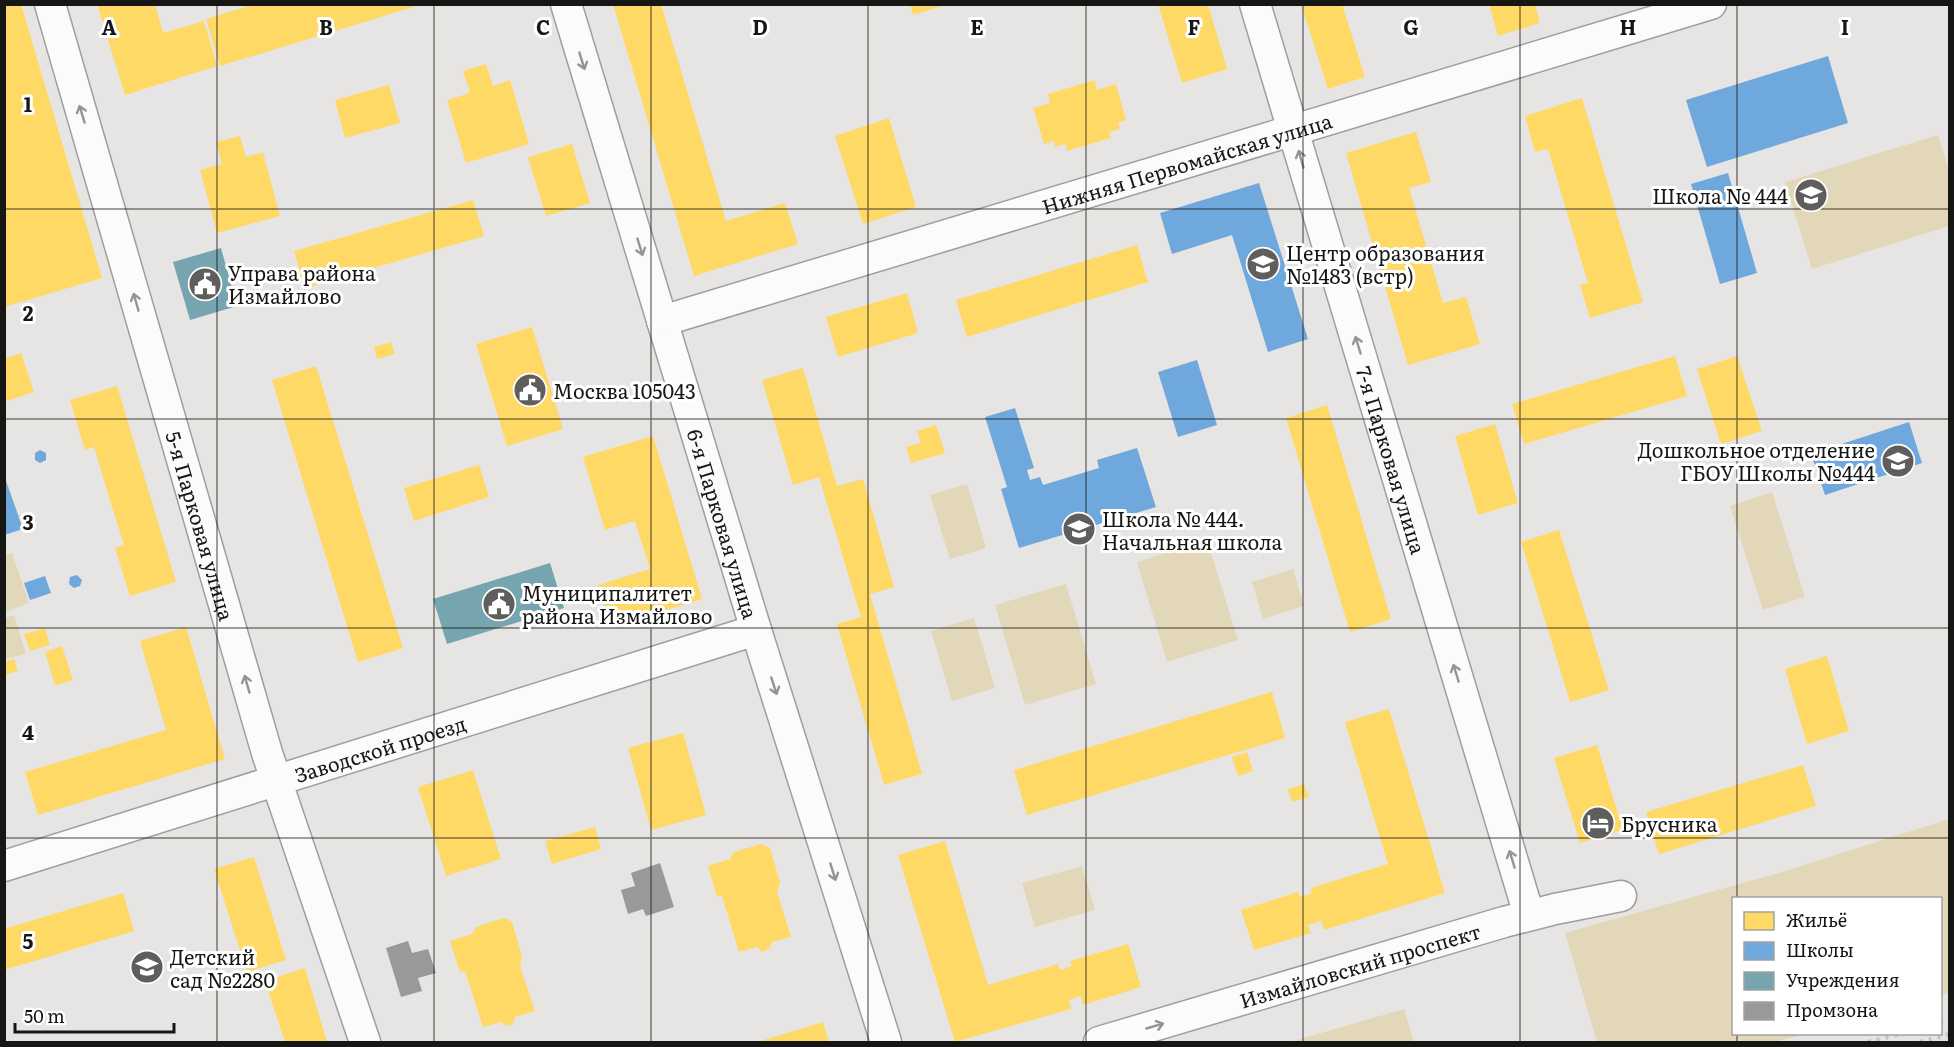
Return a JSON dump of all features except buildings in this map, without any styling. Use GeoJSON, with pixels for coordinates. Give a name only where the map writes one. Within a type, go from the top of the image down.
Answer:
{"type":"FeatureCollection","features":[{"type":"Feature","properties":{"kind":"street","name":"5-я Парковая улица"},"geometry":{"type":"LineString","coordinates":[[50,4],[276,781],[365,1042]]}},
{"type":"Feature","properties":{"kind":"street","name":"6-я Парковая улица"},"geometry":{"type":"LineString","coordinates":[[566,4],[756,630],[886,1042]]}},
{"type":"Feature","properties":{"kind":"street","name":"7-я Парковая улица"},"geometry":{"type":"LineString","coordinates":[[1255,4],[1529,915]]}},
{"type":"Feature","properties":{"kind":"street","name":"Нижняя Первомайская улица"},"geometry":{"type":"LineString","coordinates":[[662,321],[1711,4]]}},
{"type":"Feature","properties":{"kind":"street","name":"Заводской проезд"},"geometry":{"type":"LineString","coordinates":[[4,866],[756,630]]}},
{"type":"Feature","properties":{"kind":"street","name":"Измайловский проспект"},"geometry":{"type":"LineString","coordinates":[[1099,1042],[1529,915],[1621,896]]}},
{"type":"Feature","properties":{"kind":"shaded area"},"geometry":{"type":"Polygon","coordinates":[[[1938,135],[1949,172],[1949,226],[1812,269],[1785,182],[1938,135]]]}},
{"type":"Feature","properties":{"kind":"shaded area"},"geometry":{"type":"Polygon","coordinates":[[[967,484],[986,548],[950,559],[930,495],[967,484]]]}},
{"type":"Feature","properties":{"kind":"shaded area"},"geometry":{"type":"Polygon","coordinates":[[[1772,492],[1805,597],[1763,610],[1730,506],[1772,492]]]}},
{"type":"Feature","properties":{"kind":"shaded area"},"geometry":{"type":"Polygon","coordinates":[[[1207,540],[1238,640],[1167,662],[1137,562],[1207,540]]]}},
{"type":"Feature","properties":{"kind":"shaded area"},"geometry":{"type":"Polygon","coordinates":[[[12,553],[29,603],[5,612],[5,555],[12,553]]]}},
{"type":"Feature","properties":{"kind":"shaded area"},"geometry":{"type":"Polygon","coordinates":[[[1293,569],[1304,606],[1263,619],[1252,582],[1293,569]]]}},
{"type":"Feature","properties":{"kind":"shaded area"},"geometry":{"type":"Polygon","coordinates":[[[1066,584],[1096,684],[1025,705],[995,605],[1066,584]]]}},
{"type":"Feature","properties":{"kind":"shaded area"},"geometry":{"type":"Polygon","coordinates":[[[14,615],[26,654],[5,659],[5,618],[14,615]]]}},
{"type":"Feature","properties":{"kind":"shaded area"},"geometry":{"type":"Polygon","coordinates":[[[974,618],[995,688],[952,701],[931,631],[974,618]]]}},
{"type":"Feature","properties":{"kind":"shaded area"},"geometry":{"type":"Polygon","coordinates":[[[1949,819],[1949,992],[1942,995],[1942,897],[1732,897],[1732,1035],[1802,1035],[1774,1042],[1597,1042],[1565,933],[1785,871],[1949,819]]]}},
{"type":"Feature","properties":{"kind":"shaded area"},"geometry":{"type":"Polygon","coordinates":[[[1082,866],[1095,910],[1035,927],[1022,883],[1082,866]]]}},
{"type":"Feature","properties":{"kind":"shaded area"},"geometry":{"type":"Polygon","coordinates":[[[1404,1009],[1414,1042],[1290,1042],[1404,1009]]]}},
{"type":"Feature","properties":{"kind":"railway"},"geometry":{"type":"LineString","coordinates":[[1942,1022],[1950,1020]]}},
{"type":"Feature","properties":{"kind":"railway"},"geometry":{"type":"LineString","coordinates":[[1920,1042],[1950,1034]]}},
{"type":"Feature","properties":{"kind":"railway"},"geometry":{"type":"LineString","coordinates":[[1868,1042],[1897,1035]]}},
{"type":"Feature","properties":{"kind":"place","name":"Школа № 444"},"geometry":{"type":"Point","coordinates":[1811,195]}},
{"type":"Feature","properties":{"kind":"place","name":"Центр образования №1483 (встр)"},"geometry":{"type":"Point","coordinates":[1263,264]}},
{"type":"Feature","properties":{"kind":"place","name":"Управа района Измайлово"},"geometry":{"type":"Point","coordinates":[205,284]}},
{"type":"Feature","properties":{"kind":"place","name":"Москва 105043"},"geometry":{"type":"Point","coordinates":[530,390]}},
{"type":"Feature","properties":{"kind":"place","name":"Дошкольное отделение ГБОУ Школы №444"},"geometry":{"type":"Point","coordinates":[1898,461]}},
{"type":"Feature","properties":{"kind":"place","name":"Школа № 444. Начальная школа"},"geometry":{"type":"Point","coordinates":[1079,529]}},
{"type":"Feature","properties":{"kind":"place","name":"Муниципалитет района Измайлово"},"geometry":{"type":"Point","coordinates":[499,604]}},
{"type":"Feature","properties":{"kind":"place","name":"Брусника"},"geometry":{"type":"Point","coordinates":[1598,823]}},
{"type":"Feature","properties":{"kind":"place","name":"Детский сад №2280"},"geometry":{"type":"Point","coordinates":[147,967]}}]}
